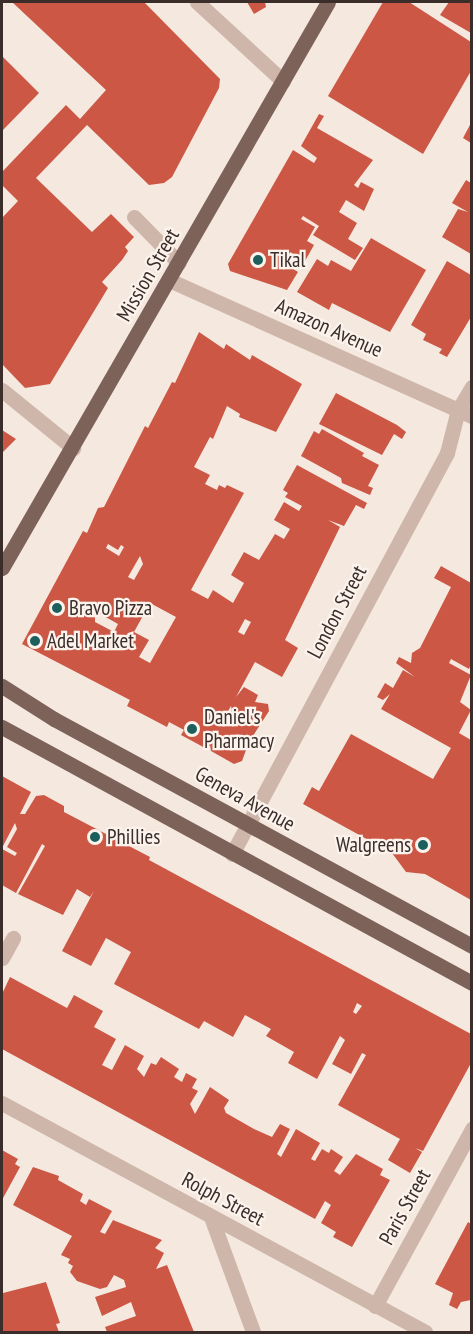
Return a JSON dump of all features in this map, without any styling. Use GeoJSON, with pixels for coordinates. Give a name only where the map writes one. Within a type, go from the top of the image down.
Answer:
{"type":"FeatureCollection","features":[{"type":"Feature","properties":{"kind":"main road","name":"Mission Street"},"geometry":{"type":"LineString","coordinates":[[2,568],[170,280],[328,2]]}},
{"type":"Feature","properties":{"kind":"main road","name":"Geneva Avenue"},"geometry":{"type":"LineString","coordinates":[[2,686],[54,719],[471,945]]}},
{"type":"Feature","properties":{"kind":"main road"},"geometry":{"type":"LineString","coordinates":[[2,727],[471,983]]}},
{"type":"Feature","properties":{"kind":"street"},"geometry":{"type":"LineString","coordinates":[[197,2],[283,81]]}},
{"type":"Feature","properties":{"kind":"street"},"geometry":{"type":"LineString","coordinates":[[134,217],[179,263]]}},
{"type":"Feature","properties":{"kind":"street","name":"Amazon Avenue"},"geometry":{"type":"LineString","coordinates":[[170,280],[465,413]]}},
{"type":"Feature","properties":{"kind":"street","name":"London Street"},"geometry":{"type":"LineString","coordinates":[[232,854],[447,453],[465,413],[471,387]]}},
{"type":"Feature","properties":{"kind":"street"},"geometry":{"type":"LineString","coordinates":[[2,390],[73,448]]}},
{"type":"Feature","properties":{"kind":"street"},"geometry":{"type":"LineString","coordinates":[[2,958],[13,938]]}},
{"type":"Feature","properties":{"kind":"street","name":"Rolph Street"},"geometry":{"type":"LineString","coordinates":[[2,1103],[424,1332]]}},
{"type":"Feature","properties":{"kind":"street","name":"Paris Street"},"geometry":{"type":"LineString","coordinates":[[375,1306],[471,1129]]}},
{"type":"Feature","properties":{"kind":"street"},"geometry":{"type":"LineString","coordinates":[[211,1217],[253,1332]]}},
{"type":"Feature","properties":{"kind":"building"},"geometry":{"type":"Polygon","coordinates":[[[12,2],[144,2],[220,79],[219,88],[172,177],[164,183],[149,185],[87,125],[36,178],[92,232],[111,214],[134,237],[125,247],[128,251],[122,260],[102,282],[108,288],[50,384],[25,388],[2,364],[2,218],[18,201],[2,185],[2,172],[66,105],[80,119],[106,90],[12,2]]]}},
{"type":"Feature","properties":{"kind":"building"},"geometry":{"type":"Polygon","coordinates":[[[247,2],[265,2],[266,7],[254,14],[247,2]]]}},
{"type":"Feature","properties":{"kind":"building"},"geometry":{"type":"Polygon","coordinates":[[[383,2],[409,2],[471,42],[471,71],[423,154],[328,96],[383,2]]]}},
{"type":"Feature","properties":{"kind":"building"},"geometry":{"type":"Polygon","coordinates":[[[449,2],[471,2],[471,33],[440,15],[449,2]]]}},
{"type":"Feature","properties":{"kind":"building"},"geometry":{"type":"Polygon","coordinates":[[[2,56],[39,93],[2,131],[2,56]]]}},
{"type":"Feature","properties":{"kind":"building"},"geometry":{"type":"Polygon","coordinates":[[[319,114],[324,116],[317,128],[373,160],[354,185],[358,188],[361,182],[374,189],[364,211],[346,200],[339,212],[357,223],[348,239],[363,248],[355,260],[313,235],[319,226],[303,216],[301,219],[315,227],[307,241],[314,245],[305,261],[290,252],[284,263],[298,272],[287,290],[230,271],[228,264],[293,150],[314,163],[317,158],[301,146],[319,114]]]}},
{"type":"Feature","properties":{"kind":"building"},"geometry":{"type":"Polygon","coordinates":[[[471,123],[471,143],[463,138],[471,123]]]}},
{"type":"Feature","properties":{"kind":"building"},"geometry":{"type":"Polygon","coordinates":[[[466,180],[471,183],[471,254],[442,237],[458,209],[468,212],[452,203],[466,180]]]}},
{"type":"Feature","properties":{"kind":"building"},"geometry":{"type":"Polygon","coordinates":[[[371,238],[426,270],[390,332],[332,303],[329,310],[297,292],[317,259],[328,266],[331,260],[351,271],[371,238]]]}},
{"type":"Feature","properties":{"kind":"building"},"geometry":{"type":"Polygon","coordinates":[[[447,261],[471,275],[471,317],[447,357],[439,353],[442,349],[423,340],[426,334],[411,325],[447,261]]]}},
{"type":"Feature","properties":{"kind":"building"},"geometry":{"type":"Polygon","coordinates":[[[199,332],[224,349],[226,344],[250,360],[252,355],[302,384],[276,432],[239,417],[240,414],[227,406],[213,439],[210,437],[194,467],[210,475],[205,484],[217,490],[219,485],[225,488],[227,485],[244,493],[191,590],[208,599],[213,590],[233,603],[244,583],[231,575],[244,552],[259,560],[275,534],[284,539],[290,529],[274,520],[284,502],[299,511],[302,506],[285,497],[288,493],[283,490],[297,465],[367,503],[364,509],[356,505],[344,526],[328,520],[340,527],[285,640],[298,648],[282,677],[255,662],[236,697],[244,687],[258,695],[255,702],[268,704],[269,711],[249,742],[242,761],[234,764],[211,751],[210,745],[207,749],[181,735],[184,730],[169,722],[167,727],[127,706],[130,700],[22,644],[83,531],[87,533],[98,508],[104,507],[145,426],[148,428],[172,382],[175,383],[199,332]],[[108,544],[106,548],[119,556],[124,547],[121,545],[118,550],[108,544]],[[140,556],[128,577],[134,580],[143,564],[140,556]],[[150,603],[134,632],[149,640],[139,657],[150,663],[176,617],[150,603]],[[88,607],[86,612],[95,617],[95,622],[114,632],[118,624],[88,607]],[[245,619],[238,632],[244,635],[251,622],[245,619]],[[231,706],[224,718],[227,720],[232,710],[231,706]]]}},
{"type":"Feature","properties":{"kind":"building"},"geometry":{"type":"Polygon","coordinates":[[[336,393],[397,425],[406,432],[402,439],[394,434],[382,455],[319,424],[336,393]]]}},
{"type":"Feature","properties":{"kind":"building"},"geometry":{"type":"Polygon","coordinates":[[[322,429],[364,453],[362,456],[379,465],[368,486],[373,488],[370,495],[342,483],[341,478],[301,456],[314,431],[319,434],[322,429]]]}},
{"type":"Feature","properties":{"kind":"building"},"geometry":{"type":"Polygon","coordinates":[[[2,430],[16,439],[2,453],[2,430]]]}},
{"type":"Feature","properties":{"kind":"building"},"geometry":{"type":"Polygon","coordinates":[[[441,566],[471,583],[471,664],[469,669],[451,659],[449,663],[471,675],[460,702],[471,710],[459,733],[471,740],[471,900],[425,874],[406,872],[392,853],[303,804],[312,787],[319,791],[351,734],[433,779],[451,748],[381,709],[390,694],[383,700],[377,697],[385,683],[393,688],[403,670],[415,677],[396,663],[399,657],[411,663],[412,653],[420,648],[451,587],[434,578],[441,566]]]}},
{"type":"Feature","properties":{"kind":"building"},"geometry":{"type":"Polygon","coordinates":[[[2,776],[31,792],[20,814],[25,814],[36,796],[44,795],[64,806],[64,812],[150,857],[149,860],[471,1034],[471,1063],[423,1151],[415,1148],[422,1152],[410,1173],[388,1160],[400,1139],[338,1105],[366,1055],[362,1053],[351,1074],[332,1064],[345,1040],[340,1036],[317,1079],[288,1063],[294,1052],[266,1036],[271,1029],[245,1015],[233,1037],[204,1021],[199,1029],[114,984],[131,952],[106,938],[91,966],[62,951],[94,891],[90,897],[77,889],[63,915],[18,894],[45,846],[42,844],[16,893],[2,885],[2,849],[15,856],[17,853],[7,847],[17,829],[15,823],[2,848],[2,776]],[[357,1003],[353,1012],[356,1014],[362,1006],[357,1003]]]}},
{"type":"Feature","properties":{"kind":"building"},"geometry":{"type":"Polygon","coordinates":[[[10,977],[67,1008],[74,995],[103,1011],[94,1027],[116,1039],[102,1065],[112,1070],[125,1045],[144,1056],[137,1069],[144,1077],[151,1063],[156,1065],[161,1057],[179,1069],[174,1077],[182,1082],[186,1073],[197,1079],[192,1088],[198,1091],[190,1104],[195,1114],[210,1087],[229,1100],[224,1108],[226,1113],[254,1129],[272,1137],[280,1124],[290,1129],[277,1154],[281,1157],[296,1129],[320,1143],[311,1159],[315,1161],[322,1149],[329,1153],[331,1149],[343,1157],[334,1171],[340,1175],[356,1154],[383,1169],[380,1175],[390,1180],[352,1247],[333,1237],[336,1232],[321,1223],[331,1205],[325,1201],[315,1219],[2,1049],[2,994],[10,977]]]}},
{"type":"Feature","properties":{"kind":"building"},"geometry":{"type":"Polygon","coordinates":[[[2,1150],[18,1159],[15,1164],[20,1167],[2,1200],[2,1150]]]}},
{"type":"Feature","properties":{"kind":"building"},"geometry":{"type":"Polygon","coordinates":[[[33,1167],[59,1176],[58,1180],[83,1194],[80,1201],[86,1205],[89,1199],[112,1211],[100,1232],[105,1234],[113,1220],[162,1240],[155,1248],[164,1253],[156,1269],[167,1265],[194,1332],[107,1332],[105,1327],[136,1316],[131,1302],[102,1316],[95,1297],[126,1287],[124,1280],[114,1275],[107,1287],[100,1289],[77,1281],[70,1272],[73,1266],[68,1263],[70,1259],[61,1255],[72,1236],[13,1205],[33,1167]]]}},
{"type":"Feature","properties":{"kind":"building"},"geometry":{"type":"Polygon","coordinates":[[[468,1222],[471,1224],[471,1300],[461,1302],[457,1309],[449,1305],[453,1293],[435,1284],[468,1222]]]}},
{"type":"Feature","properties":{"kind":"building"},"geometry":{"type":"Polygon","coordinates":[[[46,1282],[60,1323],[56,1324],[59,1332],[2,1332],[3,1293],[46,1282]]]}},
{"type":"Feature","properties":{"kind":"place","name":"Tikal"},"geometry":{"type":"Point","coordinates":[258,260]}},
{"type":"Feature","properties":{"kind":"place","name":"Bravo Pizza"},"geometry":{"type":"Point","coordinates":[57,608]}},
{"type":"Feature","properties":{"kind":"place","name":"Adel Market"},"geometry":{"type":"Point","coordinates":[35,641]}},
{"type":"Feature","properties":{"kind":"place","name":"Daniel's Pharmacy"},"geometry":{"type":"Point","coordinates":[192,729]}},
{"type":"Feature","properties":{"kind":"place","name":"Phillies"},"geometry":{"type":"Point","coordinates":[95,837]}},
{"type":"Feature","properties":{"kind":"place","name":"Walgreens"},"geometry":{"type":"Point","coordinates":[423,845]}}]}
